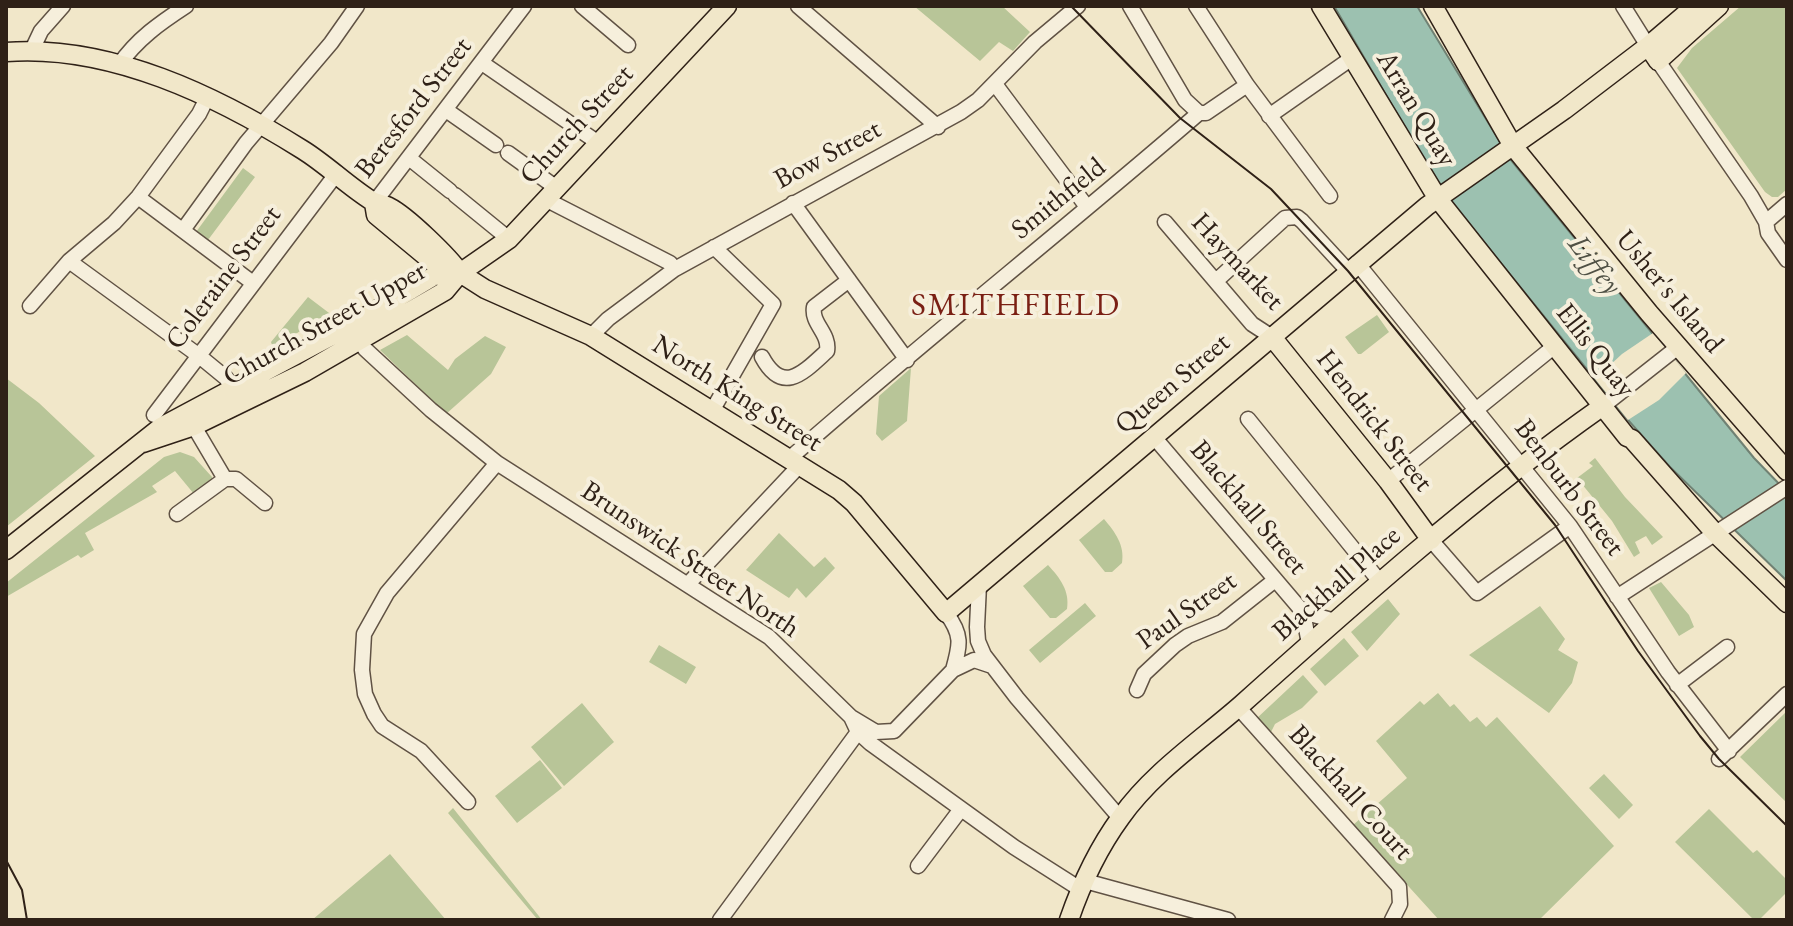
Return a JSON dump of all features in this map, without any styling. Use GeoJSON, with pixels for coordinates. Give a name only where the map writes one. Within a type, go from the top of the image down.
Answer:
{"type":"FeatureCollection","features":[{"type":"Feature","properties":{"kind":"main road","name":"Arran Quay"},"geometry":{"type":"LineString","coordinates":[[1321,6],[1440,197]]}},
{"type":"Feature","properties":{"kind":"main road","name":"Usher's Island"},"geometry":{"type":"LineString","coordinates":[[1433,6],[1509,148],[1674,350],[1787,482]]}},
{"type":"Feature","properties":{"kind":"main road"},"geometry":{"type":"LineString","coordinates":[[1653,54],[1695,6]]}},
{"type":"Feature","properties":{"kind":"main road"},"geometry":{"type":"LineString","coordinates":[[1653,54],[1719,6]]}},
{"type":"Feature","properties":{"kind":"main road","name":"Church Street"},"geometry":{"type":"LineString","coordinates":[[460,273],[509,239],[600,144],[718,9]]}},
{"type":"Feature","properties":{"kind":"main road","name":"North King Street"},"geometry":{"type":"LineString","coordinates":[[6,52],[32,50],[75,54],[168,81],[207,98],[302,149],[374,203],[390,207],[450,258],[460,273]]}},
{"type":"Feature","properties":{"kind":"main road","name":"Queen Street"},"geometry":{"type":"LineString","coordinates":[[946,613],[1353,267],[1440,197],[1653,54]]}},
{"type":"Feature","properties":{"kind":"main road","name":"Ellis Quay"},"geometry":{"type":"LineString","coordinates":[[1440,197],[1556,345],[1607,403],[1627,437],[1720,529],[1787,603]]}},
{"type":"Feature","properties":{"kind":"main road","name":"North King Street"},"geometry":{"type":"LineString","coordinates":[[374,203],[376,215],[440,268],[460,273],[486,290],[591,336],[839,490],[854,503],[946,613]]}},
{"type":"Feature","properties":{"kind":"main road"},"geometry":{"type":"LineString","coordinates":[[398,296],[415,269],[418,258],[414,248]]}},
{"type":"Feature","properties":{"kind":"main road","name":"Church Street Upper"},"geometry":{"type":"LineString","coordinates":[[355,334],[398,296],[434,276],[460,273]]}},
{"type":"Feature","properties":{"kind":"main road","name":"Church Street Upper"},"geometry":{"type":"LineString","coordinates":[[6,550],[161,427],[190,419],[444,292],[460,273]]}},
{"type":"Feature","properties":{"kind":"main road","name":"Hendrick Street"},"geometry":{"type":"LineString","coordinates":[[1272,337],[1388,481],[1431,540]]}},
{"type":"Feature","properties":{"kind":"main road","name":"Blackhall Place"},"geometry":{"type":"LineString","coordinates":[[1069,920],[1083,885],[1120,818],[1139,795],[1431,540],[1607,403]]}},
{"type":"Feature","properties":{"kind":"street"},"geometry":{"type":"LineString","coordinates":[[32,50],[41,31],[63,6]]}},
{"type":"Feature","properties":{"kind":"street"},"geometry":{"type":"LineString","coordinates":[[119,65],[131,48],[152,29],[186,6]]}},
{"type":"Feature","properties":{"kind":"street"},"geometry":{"type":"LineString","coordinates":[[183,230],[357,6]]}},
{"type":"Feature","properties":{"kind":"street","name":"Beresford Street"},"geometry":{"type":"LineString","coordinates":[[374,203],[524,6]]}},
{"type":"Feature","properties":{"kind":"street"},"geometry":{"type":"LineString","coordinates":[[582,6],[628,45]]}},
{"type":"Feature","properties":{"kind":"street"},"geometry":{"type":"LineString","coordinates":[[798,6],[938,127]]}},
{"type":"Feature","properties":{"kind":"street","name":"Bow Street"},"geometry":{"type":"LineString","coordinates":[[591,336],[608,319],[675,269],[938,127],[978,100],[1035,42],[1078,6]]}},
{"type":"Feature","properties":{"kind":"street"},"geometry":{"type":"LineString","coordinates":[[1130,6],[1185,100],[1199,113]]}},
{"type":"Feature","properties":{"kind":"street"},"geometry":{"type":"LineString","coordinates":[[1196,6],[1247,85],[1330,196]]}},
{"type":"Feature","properties":{"kind":"street"},"geometry":{"type":"LineString","coordinates":[[1623,6],[1751,196],[1766,222],[1768,233],[1787,260]]}},
{"type":"Feature","properties":{"kind":"street"},"geometry":{"type":"LineString","coordinates":[[1269,116],[1352,58]]}},
{"type":"Feature","properties":{"kind":"street"},"geometry":{"type":"LineString","coordinates":[[482,63],[600,144]]}},
{"type":"Feature","properties":{"kind":"street"},"geometry":{"type":"LineString","coordinates":[[995,84],[1087,207]]}},
{"type":"Feature","properties":{"kind":"street","name":"Smithfield"},"geometry":{"type":"LineString","coordinates":[[688,584],[794,462],[907,360],[1087,207],[1150,158],[1199,113],[1206,113],[1247,85]]}},
{"type":"Feature","properties":{"kind":"street"},"geometry":{"type":"LineString","coordinates":[[30,306],[69,261],[114,223],[138,197],[199,114],[207,98]]}},
{"type":"Feature","properties":{"kind":"street"},"geometry":{"type":"LineString","coordinates":[[446,110],[502,149],[552,194],[670,263],[675,269]]}},
{"type":"Feature","properties":{"kind":"street"},"geometry":{"type":"LineString","coordinates":[[409,158],[509,239]]}},
{"type":"Feature","properties":{"kind":"street","name":"Coleraine Street"},"geometry":{"type":"LineString","coordinates":[[154,415],[337,173]]}},
{"type":"Feature","properties":{"kind":"street"},"geometry":{"type":"LineString","coordinates":[[138,197],[253,283]]}},
{"type":"Feature","properties":{"kind":"street"},"geometry":{"type":"LineString","coordinates":[[793,203],[907,360]]}},
{"type":"Feature","properties":{"kind":"street"},"geometry":{"type":"LineString","coordinates":[[1766,222],[1787,204]]}},
{"type":"Feature","properties":{"kind":"street","name":"Benburb Street"},"geometry":{"type":"LineString","coordinates":[[1216,281],[1283,220],[1290,217],[1302,221],[1353,267],[1473,414],[1523,466],[1570,526],[1724,755],[1787,694]]}},
{"type":"Feature","properties":{"kind":"street","name":"Haymarket"},"geometry":{"type":"LineString","coordinates":[[1165,222],[1252,324],[1272,337]]}},
{"type":"Feature","properties":{"kind":"street"},"geometry":{"type":"LineString","coordinates":[[712,411],[773,304],[714,247]]}},
{"type":"Feature","properties":{"kind":"street"},"geometry":{"type":"LineString","coordinates":[[69,261],[198,355],[226,378],[236,396]]}},
{"type":"Feature","properties":{"kind":"street"},"geometry":{"type":"LineString","coordinates":[[762,357],[773,374],[785,379],[794,378],[827,351],[827,339],[814,318],[814,307],[849,280]]}},
{"type":"Feature","properties":{"kind":"street","name":"Brunswick Street North"},"geometry":{"type":"LineString","coordinates":[[355,334],[431,410],[497,463],[769,637],[851,717],[858,732],[889,758],[1047,869],[1083,885],[1228,920]]}},
{"type":"Feature","properties":{"kind":"street"},"geometry":{"type":"LineString","coordinates":[[1388,481],[1556,345]]}},
{"type":"Feature","properties":{"kind":"street"},"geometry":{"type":"LineString","coordinates":[[1607,403],[1674,350]]}},
{"type":"Feature","properties":{"kind":"street"},"geometry":{"type":"LineString","coordinates":[[190,419],[225,479]]}},
{"type":"Feature","properties":{"kind":"street"},"geometry":{"type":"LineString","coordinates":[[1248,419],[1381,583]]}},
{"type":"Feature","properties":{"kind":"street","name":"Blackhall Street"},"geometry":{"type":"LineString","coordinates":[[1154,437],[1303,612],[1309,644]]}},
{"type":"Feature","properties":{"kind":"street"},"geometry":{"type":"LineString","coordinates":[[468,802],[421,751],[382,726],[374,714],[365,694],[362,670],[364,634],[387,593],[497,463]]}},
{"type":"Feature","properties":{"kind":"street"},"geometry":{"type":"LineString","coordinates":[[177,514],[225,479],[236,479],[265,503]]}},
{"type":"Feature","properties":{"kind":"street"},"geometry":{"type":"LineString","coordinates":[[1617,597],[1787,482]]}},
{"type":"Feature","properties":{"kind":"street"},"geometry":{"type":"LineString","coordinates":[[1431,540],[1477,593],[1570,526]]}},
{"type":"Feature","properties":{"kind":"street","name":"Paul Street"},"geometry":{"type":"LineString","coordinates":[[1137,690],[1144,674],[1175,645],[1222,622],[1275,580]]}},
{"type":"Feature","properties":{"kind":"street"},"geometry":{"type":"LineString","coordinates":[[979,585],[978,641],[992,666],[1120,818]]}},
{"type":"Feature","properties":{"kind":"street","name":"Blackhall Street"},"geometry":{"type":"LineString","coordinates":[[1303,612],[1335,621]]}},
{"type":"Feature","properties":{"kind":"street"},"geometry":{"type":"LineString","coordinates":[[946,613],[956,626],[961,643],[953,670]]}},
{"type":"Feature","properties":{"kind":"street"},"geometry":{"type":"LineString","coordinates":[[1677,685],[1727,647]]}},
{"type":"Feature","properties":{"kind":"street"},"geometry":{"type":"LineString","coordinates":[[851,717],[876,732],[894,731],[953,670],[974,660],[992,666]]}},
{"type":"Feature","properties":{"kind":"street","name":"Blackhall Court"},"geometry":{"type":"LineString","coordinates":[[1238,707],[1399,887],[1400,904],[1392,920]]}},
{"type":"Feature","properties":{"kind":"street"},"geometry":{"type":"LineString","coordinates":[[720,920],[858,732]]}},
{"type":"Feature","properties":{"kind":"street"},"geometry":{"type":"LineString","coordinates":[[918,866],[961,809]]}},
{"type":"Feature","properties":{"kind":"shaded area"},"geometry":{"type":"Polygon","coordinates":[[[914,6],[1002,6],[1030,32],[1013,51],[999,42],[980,61],[914,6]]]}},
{"type":"Feature","properties":{"kind":"shaded area"},"geometry":{"type":"Polygon","coordinates":[[[1741,6],[1787,6],[1787,189],[1778,197],[1765,192],[1677,68],[1692,48],[1741,6]]]}},
{"type":"Feature","properties":{"kind":"shaded area"},"geometry":{"type":"Polygon","coordinates":[[[243,168],[255,177],[208,240],[196,232],[243,168]]]}},
{"type":"Feature","properties":{"kind":"shaded area"},"geometry":{"type":"Polygon","coordinates":[[[308,297],[337,319],[305,335],[302,330],[273,348],[271,342],[308,297]]]}},
{"type":"Feature","properties":{"kind":"shaded area"},"geometry":{"type":"Polygon","coordinates":[[[1377,315],[1389,332],[1358,354],[1345,337],[1377,315]]]}},
{"type":"Feature","properties":{"kind":"shaded area"},"geometry":{"type":"Polygon","coordinates":[[[407,335],[448,370],[455,359],[485,336],[506,347],[491,374],[446,414],[380,350],[407,335]]]}},
{"type":"Feature","properties":{"kind":"shaded area"},"geometry":{"type":"Polygon","coordinates":[[[911,368],[907,421],[882,441],[876,434],[879,396],[911,368]]]}},
{"type":"Feature","properties":{"kind":"shaded area"},"geometry":{"type":"Polygon","coordinates":[[[6,378],[39,403],[95,456],[6,527],[6,378]]]}},
{"type":"Feature","properties":{"kind":"shaded area"},"geometry":{"type":"Polygon","coordinates":[[[180,452],[194,457],[212,481],[194,494],[175,471],[152,486],[157,492],[85,533],[94,550],[81,558],[78,555],[6,597],[6,583],[164,457],[180,452]]]}},
{"type":"Feature","properties":{"kind":"shaded area"},"geometry":{"type":"Polygon","coordinates":[[[1595,458],[1625,497],[1663,537],[1652,545],[1646,536],[1635,542],[1640,553],[1634,557],[1612,521],[1577,478],[1593,466],[1589,463],[1595,458]]]}},
{"type":"Feature","properties":{"kind":"shaded area"},"geometry":{"type":"Polygon","coordinates":[[[1104,519],[1122,550],[1122,563],[1112,572],[1105,572],[1079,540],[1104,519]]]}},
{"type":"Feature","properties":{"kind":"shaded area"},"geometry":{"type":"Polygon","coordinates":[[[779,533],[814,567],[825,557],[835,568],[806,598],[797,588],[789,598],[746,570],[779,533]]]}},
{"type":"Feature","properties":{"kind":"shaded area"},"geometry":{"type":"Polygon","coordinates":[[[1048,565],[1067,596],[1067,609],[1056,618],[1050,618],[1023,586],[1048,565]]]}},
{"type":"Feature","properties":{"kind":"shaded area"},"geometry":{"type":"Polygon","coordinates":[[[1661,582],[1689,615],[1694,627],[1679,636],[1649,588],[1661,582]]]}},
{"type":"Feature","properties":{"kind":"shaded area"},"geometry":{"type":"Polygon","coordinates":[[[1388,599],[1400,614],[1367,651],[1351,632],[1388,599]]]}},
{"type":"Feature","properties":{"kind":"shaded area"},"geometry":{"type":"Polygon","coordinates":[[[1085,603],[1096,616],[1040,663],[1029,650],[1085,603]]]}},
{"type":"Feature","properties":{"kind":"shaded area"},"geometry":{"type":"Polygon","coordinates":[[[1540,606],[1565,639],[1558,650],[1578,662],[1572,683],[1549,713],[1469,655],[1540,606]]]}},
{"type":"Feature","properties":{"kind":"shaded area"},"geometry":{"type":"Polygon","coordinates":[[[1344,638],[1359,656],[1325,686],[1310,669],[1344,638]]]}},
{"type":"Feature","properties":{"kind":"shaded area"},"geometry":{"type":"Polygon","coordinates":[[[659,645],[696,667],[686,684],[649,662],[659,645]]]}},
{"type":"Feature","properties":{"kind":"shaded area"},"geometry":{"type":"Polygon","coordinates":[[[1303,675],[1318,692],[1302,708],[1275,724],[1270,734],[1256,719],[1303,675]]]}},
{"type":"Feature","properties":{"kind":"shaded area"},"geometry":{"type":"Polygon","coordinates":[[[1438,693],[1450,707],[1454,704],[1470,722],[1477,717],[1486,727],[1497,717],[1614,846],[1539,920],[1439,920],[1353,825],[1407,778],[1376,741],[1420,701],[1424,705],[1438,693]]]}},
{"type":"Feature","properties":{"kind":"shaded area"},"geometry":{"type":"Polygon","coordinates":[[[582,703],[614,742],[564,786],[531,747],[582,703]]]}},
{"type":"Feature","properties":{"kind":"shaded area"},"geometry":{"type":"Polygon","coordinates":[[[1787,711],[1787,803],[1740,757],[1787,711]]]}},
{"type":"Feature","properties":{"kind":"shaded area"},"geometry":{"type":"Polygon","coordinates":[[[540,760],[562,788],[517,823],[495,796],[540,760]]]}},
{"type":"Feature","properties":{"kind":"shaded area"},"geometry":{"type":"Polygon","coordinates":[[[1604,774],[1633,805],[1619,819],[1589,788],[1604,774]]]}},
{"type":"Feature","properties":{"kind":"shaded area"},"geometry":{"type":"Polygon","coordinates":[[[453,808],[542,920],[538,920],[448,813],[453,808]]]}},
{"type":"Feature","properties":{"kind":"shaded area"},"geometry":{"type":"Polygon","coordinates":[[[1709,809],[1753,853],[1757,850],[1787,880],[1787,892],[1759,920],[1754,920],[1675,842],[1709,809]]]}},
{"type":"Feature","properties":{"kind":"shaded area"},"geometry":{"type":"Polygon","coordinates":[[[390,854],[446,920],[312,920],[390,854]]]}},
{"type":"Feature","properties":{"kind":"water","name":"Liffey"},"geometry":{"type":"Polygon","coordinates":[[[1334,6],[1417,6],[1511,160],[1754,458],[1787,492],[1787,581],[1670,467],[1628,420],[1452,203],[1334,6]]]}},
{"type":"Feature","properties":{"kind":"pier"},"geometry":{"type":"Polygon","coordinates":[[[1653,333],[1686,373],[1659,400],[1628,420],[1595,379],[1622,354],[1653,333]]]}},
{"type":"Feature","properties":{"kind":"tram line"},"geometry":{"type":"LineString","coordinates":[[1071,6],[1180,118],[1271,189],[1348,271],[1555,525],[1638,651],[1700,736],[1787,826]]}},
{"type":"Feature","properties":{"kind":"tram line"},"geometry":{"type":"LineString","coordinates":[[6,860],[22,890],[27,920]]}},
{"type":"Feature","properties":{"kind":"district","name":"SMITHFIELD"},"geometry":{"type":"Point","coordinates":[1016,306]}}]}
